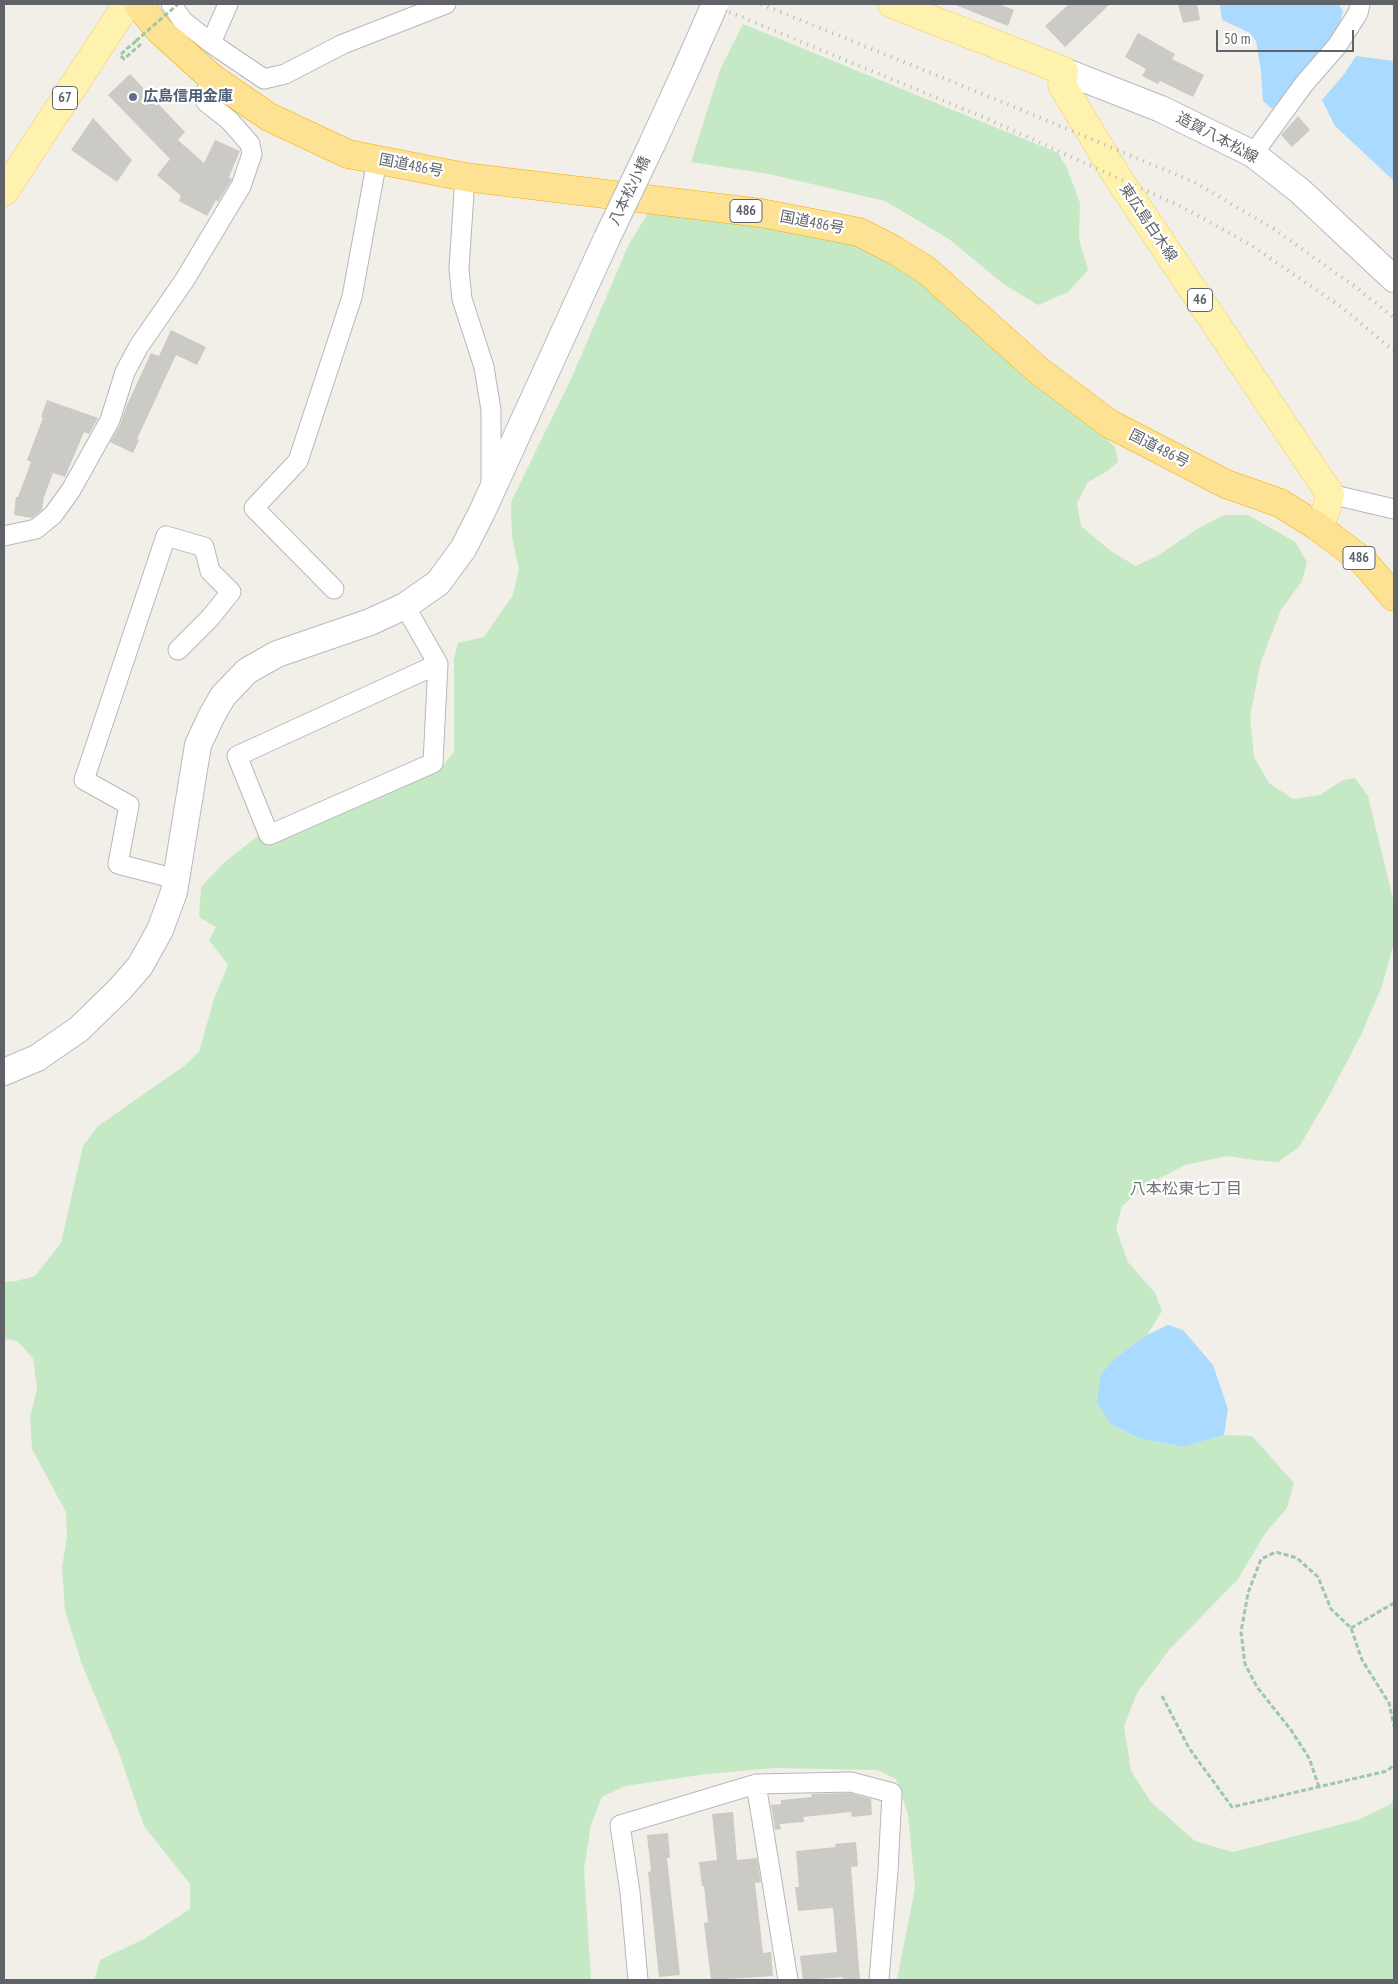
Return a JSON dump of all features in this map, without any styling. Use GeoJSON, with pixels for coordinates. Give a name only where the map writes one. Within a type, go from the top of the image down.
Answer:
{"type":"FeatureCollection","features":[{"type":"Feature","properties":{"kind":"highway","name":"国道486号"},"geometry":{"type":"LineString","coordinates":[[138,4],[158,29],[212,78],[269,117],[348,154],[465,177],[761,213],[860,232],[925,269],[1038,370],[1110,424],[1226,484],[1280,503],[1318,527],[1363,561],[1394,597]]}},
{"type":"Feature","properties":{"kind":"main road","name":"67"},"geometry":{"type":"LineString","coordinates":[[4,192],[126,4]]}},
{"type":"Feature","properties":{"kind":"main road"},"geometry":{"type":"LineString","coordinates":[[892,4],[1064,72]]}},
{"type":"Feature","properties":{"kind":"main road","name":"東広島白木線"},"geometry":{"type":"LineString","coordinates":[[1064,72],[1062,85],[1118,178],[1330,494]]}},
{"type":"Feature","properties":{"kind":"main road"},"geometry":{"type":"LineString","coordinates":[[1318,527],[1327,508],[1330,494]]}},
{"type":"Feature","properties":{"kind":"street"},"geometry":{"type":"LineString","coordinates":[[171,4],[183,21],[264,79],[284,74],[343,44],[446,4]]}},
{"type":"Feature","properties":{"kind":"street"},"geometry":{"type":"LineString","coordinates":[[212,40],[228,4]]}},
{"type":"Feature","properties":{"kind":"street","name":"八本松小橋"},"geometry":{"type":"LineString","coordinates":[[4,1072],[37,1058],[79,1029],[120,989],[140,966],[160,930],[174,892],[198,745],[222,696],[247,671],[277,654],[370,622],[405,606],[438,583],[463,548],[491,492],[715,4]]}},
{"type":"Feature","properties":{"kind":"street"},"geometry":{"type":"LineString","coordinates":[[1253,154],[1304,84],[1337,46],[1358,13],[1360,4]]}},
{"type":"Feature","properties":{"kind":"street","name":"造賀八本松線"},"geometry":{"type":"LineString","coordinates":[[1064,72],[1161,109],[1253,154],[1300,191],[1394,279]]}},
{"type":"Feature","properties":{"kind":"street"},"geometry":{"type":"LineString","coordinates":[[4,536],[36,529],[53,515],[72,490],[110,420],[124,372],[139,346],[184,282],[241,186],[252,154],[250,144],[229,120],[206,102],[205,94],[212,78]]}},
{"type":"Feature","properties":{"kind":"street"},"geometry":{"type":"LineString","coordinates":[[334,589],[254,508],[298,461],[352,297],[377,160]]}},
{"type":"Feature","properties":{"kind":"street"},"geometry":{"type":"LineString","coordinates":[[465,177],[459,269],[462,299],[484,367],[491,410],[491,492]]}},
{"type":"Feature","properties":{"kind":"street"},"geometry":{"type":"LineString","coordinates":[[1330,494],[1394,509]]}},
{"type":"Feature","properties":{"kind":"street"},"geometry":{"type":"LineString","coordinates":[[176,880],[118,864],[128,805],[84,780],[166,536],[204,547],[210,570],[231,592],[210,618],[178,650]]}},
{"type":"Feature","properties":{"kind":"street"},"geometry":{"type":"LineString","coordinates":[[405,606],[438,664],[432,762],[269,835],[237,756],[438,664]]}},
{"type":"Feature","properties":{"kind":"street"},"geometry":{"type":"LineString","coordinates":[[638,1980],[630,1892],[620,1825],[756,1784],[851,1782],[892,1793],[879,1980]]}},
{"type":"Feature","properties":{"kind":"street"},"geometry":{"type":"LineString","coordinates":[[756,1784],[788,1980]]}},
{"type":"Feature","properties":{"kind":"path"},"geometry":{"type":"LineString","coordinates":[[139,45],[124,59],[120,55],[178,4]]}},
{"type":"Feature","properties":{"kind":"path"},"geometry":{"type":"LineString","coordinates":[[1319,1787],[1309,1758],[1291,1730],[1258,1687],[1245,1664],[1241,1632],[1248,1592],[1261,1559],[1276,1552],[1297,1558],[1318,1577],[1331,1609],[1351,1628],[1362,1660],[1389,1703],[1394,1726]]}},
{"type":"Feature","properties":{"kind":"path"},"geometry":{"type":"LineString","coordinates":[[1351,1628],[1394,1603]]}},
{"type":"Feature","properties":{"kind":"path"},"geometry":{"type":"LineString","coordinates":[[1162,1696],[1189,1748],[1232,1807],[1387,1771],[1394,1765]]}},
{"type":"Feature","properties":{"kind":"green space"},"geometry":{"type":"Polygon","coordinates":[[[743,24],[1058,153],[1067,168],[1080,203],[1079,239],[1088,270],[1068,292],[1038,305],[1002,283],[949,239],[885,201],[769,174],[691,162],[720,70],[743,24]]]}},
{"type":"Feature","properties":{"kind":"green space"},"geometry":{"type":"Polygon","coordinates":[[[651,208],[838,235],[921,274],[1059,393],[1115,447],[1118,462],[1106,472],[1088,482],[1077,503],[1081,526],[1112,552],[1136,566],[1159,555],[1197,529],[1224,515],[1248,515],[1295,542],[1307,562],[1302,581],[1281,610],[1261,661],[1250,717],[1254,757],[1269,783],[1293,799],[1320,795],[1343,780],[1355,778],[1368,796],[1394,903],[1394,943],[1382,986],[1361,1035],[1299,1147],[1278,1162],[1227,1156],[1185,1165],[1148,1184],[1122,1206],[1116,1229],[1128,1262],[1155,1293],[1162,1311],[1147,1335],[1118,1356],[1111,1424],[1138,1438],[1183,1447],[1224,1435],[1252,1436],[1294,1483],[1287,1508],[1266,1532],[1238,1579],[1169,1650],[1137,1693],[1124,1726],[1131,1771],[1151,1802],[1195,1841],[1233,1852],[1358,1820],[1391,1804],[1394,1797],[1394,1980],[897,1980],[915,1888],[908,1814],[896,1779],[877,1770],[774,1768],[707,1774],[625,1786],[602,1797],[591,1824],[584,1869],[591,1980],[98,1980],[95,1978],[100,1960],[144,1939],[190,1909],[190,1884],[144,1826],[119,1753],[81,1662],[65,1610],[62,1567],[67,1537],[66,1512],[32,1449],[30,1418],[37,1388],[33,1358],[17,1341],[4,1339],[4,1282],[35,1276],[61,1243],[83,1146],[98,1126],[184,1066],[199,1052],[214,999],[228,965],[209,940],[216,927],[199,917],[201,887],[227,860],[266,830],[439,770],[454,752],[454,658],[458,643],[484,637],[513,595],[519,569],[512,537],[511,502],[572,377],[629,244],[651,208]]]}},
{"type":"Feature","properties":{"kind":"water"},"geometry":{"type":"Polygon","coordinates":[[[1220,4],[1338,4],[1343,11],[1339,26],[1329,43],[1272,109],[1263,101],[1256,41],[1250,33],[1222,20],[1220,4]]]}},
{"type":"Feature","properties":{"kind":"water"},"geometry":{"type":"Polygon","coordinates":[[[1356,56],[1394,61],[1394,181],[1335,126],[1322,100],[1345,73],[1356,56]]]}},
{"type":"Feature","properties":{"kind":"water"},"geometry":{"type":"Polygon","coordinates":[[[1168,1325],[1183,1330],[1213,1365],[1228,1409],[1224,1435],[1183,1447],[1138,1438],[1111,1424],[1097,1402],[1101,1374],[1118,1356],[1147,1335],[1168,1325]]]}},
{"type":"Feature","properties":{"kind":"building"},"geometry":{"type":"Polygon","coordinates":[[[953,4],[999,4],[1014,10],[1008,26],[953,4]]]}},
{"type":"Feature","properties":{"kind":"building"},"geometry":{"type":"Polygon","coordinates":[[[1069,4],[1110,4],[1065,47],[1045,26],[1069,4]]]}},
{"type":"Feature","properties":{"kind":"building"},"geometry":{"type":"Polygon","coordinates":[[[1178,4],[1197,4],[1200,20],[1183,23],[1178,4]]]}},
{"type":"Feature","properties":{"kind":"building"},"geometry":{"type":"Polygon","coordinates":[[[1138,33],[1175,54],[1172,59],[1204,75],[1193,97],[1160,81],[1158,84],[1142,76],[1146,69],[1125,57],[1138,33]]]}},
{"type":"Feature","properties":{"kind":"building"},"geometry":{"type":"Polygon","coordinates":[[[130,74],[185,132],[178,140],[204,163],[215,140],[240,151],[229,177],[232,179],[231,181],[218,202],[216,200],[207,216],[179,201],[181,196],[157,175],[170,159],[108,95],[130,74]]]}},
{"type":"Feature","properties":{"kind":"building"},"geometry":{"type":"Polygon","coordinates":[[[1298,116],[1310,130],[1292,147],[1281,135],[1298,116]]]}},
{"type":"Feature","properties":{"kind":"building"},"geometry":{"type":"Polygon","coordinates":[[[93,118],[132,160],[117,182],[71,150],[93,118]]]}},
{"type":"Feature","properties":{"kind":"building"},"geometry":{"type":"Polygon","coordinates":[[[171,330],[206,347],[197,365],[176,355],[137,439],[139,440],[133,453],[110,442],[120,425],[126,407],[151,353],[159,356],[171,330]]]}},
{"type":"Feature","properties":{"kind":"building"},"geometry":{"type":"Polygon","coordinates":[[[47,400],[98,418],[89,434],[84,432],[65,477],[53,473],[44,497],[42,510],[32,518],[14,515],[16,497],[18,497],[31,462],[27,460],[43,418],[41,417],[47,400]]]}},
{"type":"Feature","properties":{"kind":"building"},"geometry":{"type":"Polygon","coordinates":[[[850,1793],[871,1799],[872,1815],[852,1817],[851,1812],[803,1817],[804,1822],[780,1824],[781,1829],[775,1830],[771,1805],[781,1804],[781,1800],[812,1797],[811,1794],[850,1793]]]}},
{"type":"Feature","properties":{"kind":"building"},"geometry":{"type":"Polygon","coordinates":[[[733,1812],[737,1860],[757,1858],[761,1882],[755,1883],[763,1953],[771,1952],[773,1976],[711,1980],[704,1923],[708,1922],[699,1862],[717,1860],[712,1814],[733,1812]]]}},
{"type":"Feature","properties":{"kind":"building"},"geometry":{"type":"Polygon","coordinates":[[[668,1833],[670,1858],[667,1858],[680,1975],[659,1977],[648,1872],[651,1871],[647,1835],[668,1833]]]}},
{"type":"Feature","properties":{"kind":"building"},"geometry":{"type":"Polygon","coordinates":[[[856,1842],[858,1866],[851,1867],[860,1980],[843,1980],[843,1977],[803,1980],[800,1956],[837,1952],[833,1908],[798,1911],[795,1887],[799,1887],[796,1851],[836,1847],[835,1844],[856,1842]]]}},
{"type":"Feature","properties":{"kind":"railway"},"geometry":{"type":"LineString","coordinates":[[710,4],[983,117],[1182,207],[1251,245],[1340,306],[1394,351]]}},
{"type":"Feature","properties":{"kind":"railway"},"geometry":{"type":"LineString","coordinates":[[761,4],[1196,183],[1274,229],[1357,288],[1394,318]]}},
{"type":"Feature","properties":{"kind":"place","name":"広島信用金庫"},"geometry":{"type":"Point","coordinates":[133,97]}},
{"type":"Feature","properties":{"kind":"district","name":"八本松東七丁目"},"geometry":{"type":"Point","coordinates":[1186,1189]}}]}
